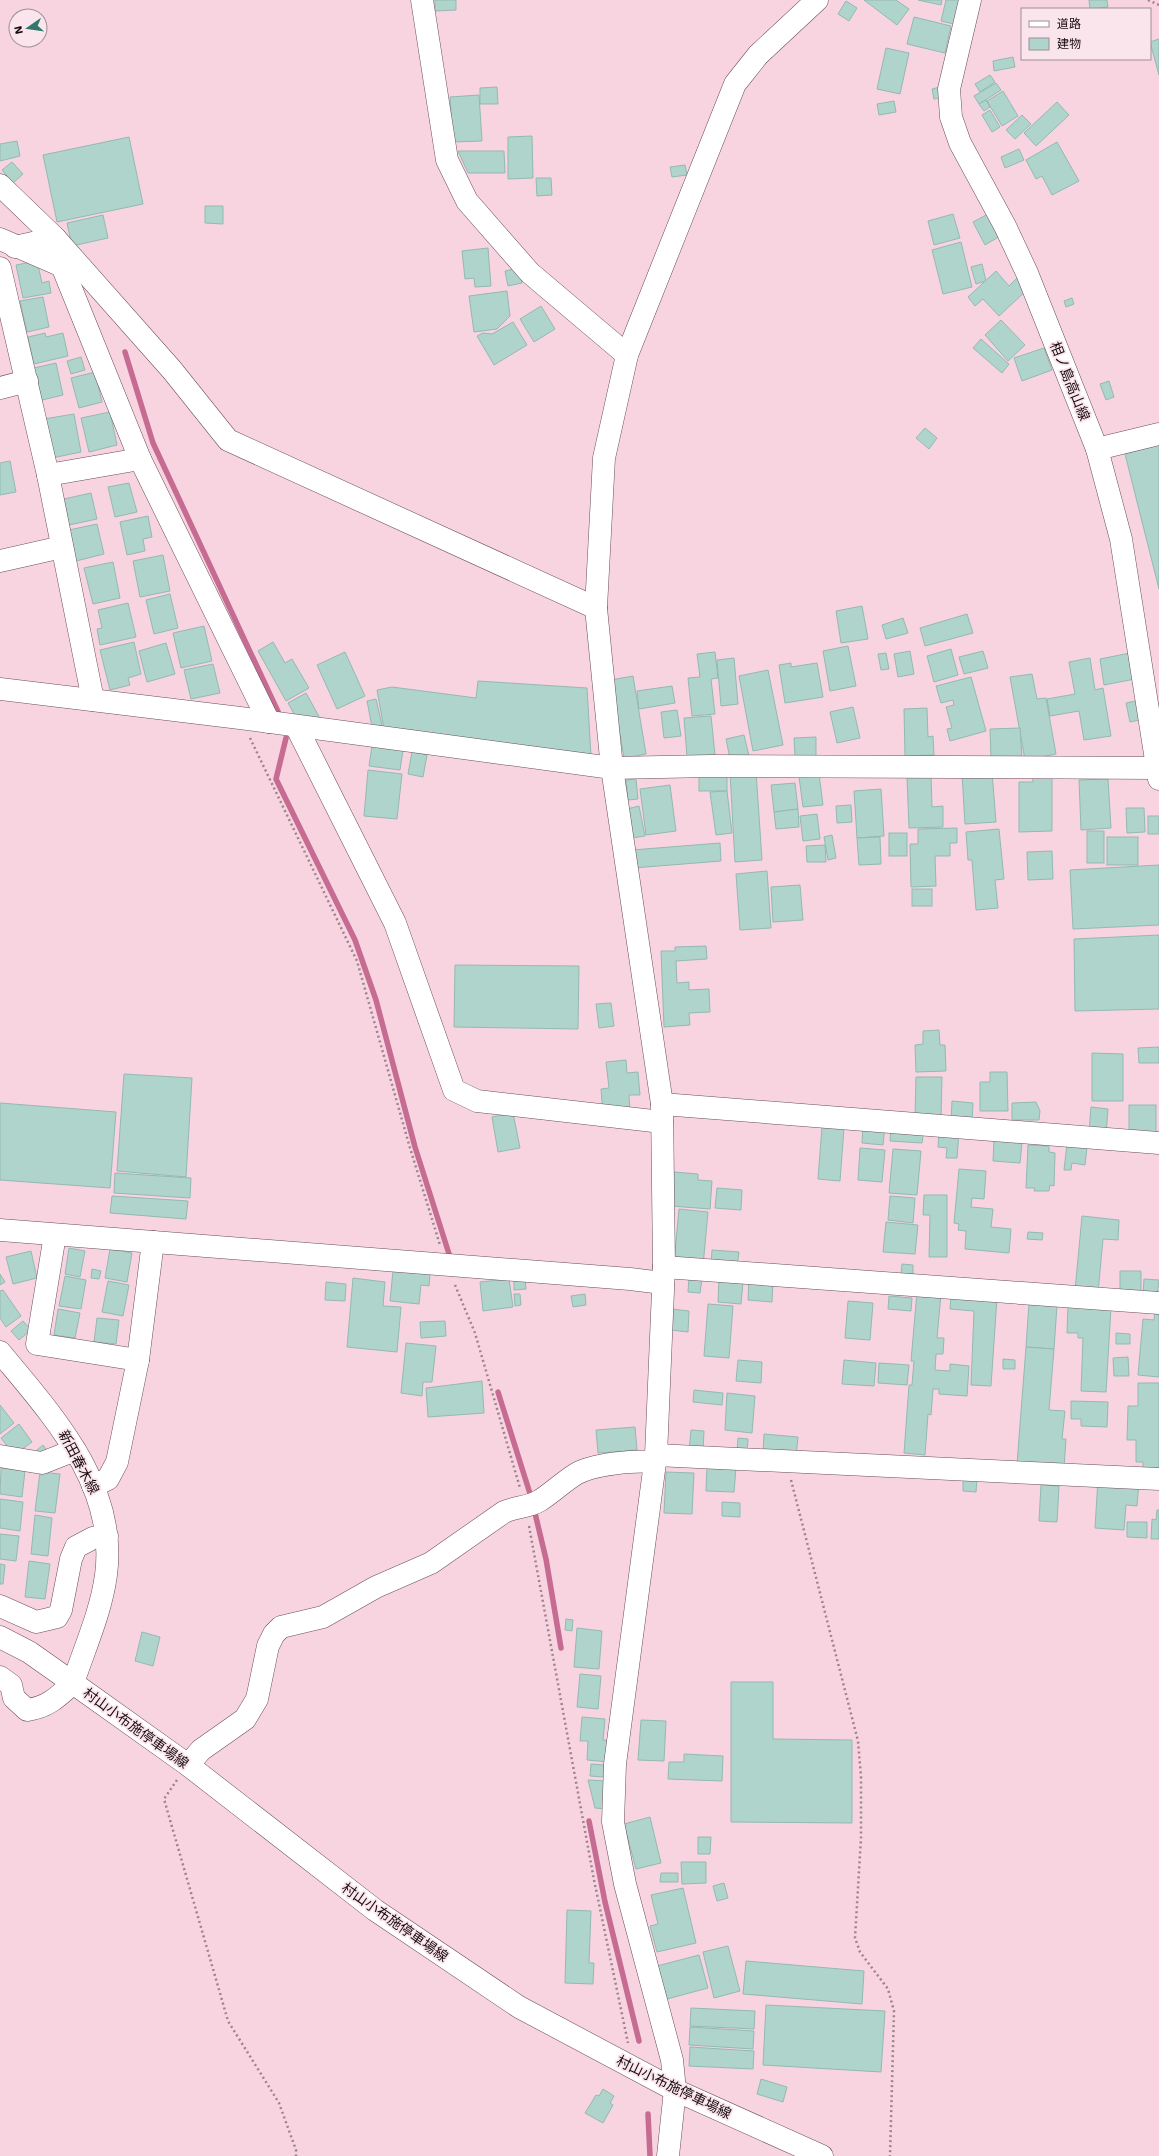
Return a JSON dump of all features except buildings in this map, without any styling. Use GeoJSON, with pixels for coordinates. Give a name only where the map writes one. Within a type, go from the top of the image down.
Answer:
{"type":"FeatureCollection","features":[{"type":"Feature","properties":{"kind":"street"},"geometry":{"type":"LineString","coordinates":[[422,0],[447,160],[467,201],[530,273],[627,355]]}},
{"type":"Feature","properties":{"kind":"street"},"geometry":{"type":"LineString","coordinates":[[668,2156],[675,2090],[672,2060],[624,1884],[613,1822],[615,1764],[655,1458],[664,1275],[662,1113],[612,768],[596,608],[604,458],[627,355],[735,84],[758,55],[817,0]]}},
{"type":"Feature","properties":{"kind":"street","name":"相ノ島高山線"},"geometry":{"type":"LineString","coordinates":[[970,0],[949,89],[951,117],[960,143],[1005,226],[1027,273],[1097,449],[1121,539],[1158,772]]}},
{"type":"Feature","properties":{"kind":"street"},"geometry":{"type":"LineString","coordinates":[[0,185],[55,238],[172,370],[228,440],[596,608]]}},
{"type":"Feature","properties":{"kind":"street"},"geometry":{"type":"LineString","coordinates":[[8,243],[55,238]]}},
{"type":"Feature","properties":{"kind":"street"},"geometry":{"type":"LineString","coordinates":[[8,243],[62,266],[140,459],[268,722]]}},
{"type":"Feature","properties":{"kind":"street"},"geometry":{"type":"LineString","coordinates":[[0,268],[48,475],[93,700]]}},
{"type":"Feature","properties":{"kind":"street"},"geometry":{"type":"LineString","coordinates":[[0,388],[27,381]]}},
{"type":"Feature","properties":{"kind":"street"},"geometry":{"type":"LineString","coordinates":[[1097,449],[1159,434]]}},
{"type":"Feature","properties":{"kind":"street"},"geometry":{"type":"LineString","coordinates":[[48,475],[140,459]]}},
{"type":"Feature","properties":{"kind":"street"},"geometry":{"type":"LineString","coordinates":[[0,561],[62,547]]}},
{"type":"Feature","properties":{"kind":"street"},"geometry":{"type":"LineString","coordinates":[[0,689],[240,718],[612,768],[719,766],[1158,772]]}},
{"type":"Feature","properties":{"kind":"street"},"geometry":{"type":"LineString","coordinates":[[296,726],[395,923],[454,1090],[477,1101],[1159,1142]]}},
{"type":"Feature","properties":{"kind":"street"},"geometry":{"type":"LineString","coordinates":[[0,1230],[446,1265],[664,1275],[1159,1303]]}},
{"type":"Feature","properties":{"kind":"street"},"geometry":{"type":"LineString","coordinates":[[55,1235],[37,1344],[138,1360]]}},
{"type":"Feature","properties":{"kind":"street"},"geometry":{"type":"LineString","coordinates":[[93,1486],[108,1479],[117,1462],[138,1360],[153,1242]]}},
{"type":"Feature","properties":{"kind":"street","name":"新田春木線"},"geometry":{"type":"LineString","coordinates":[[0,1352],[57,1421],[75,1450],[93,1486],[107,1536],[106,1576],[100,1605],[73,1683]]}},
{"type":"Feature","properties":{"kind":"street"},"geometry":{"type":"LineString","coordinates":[[0,1456],[42,1463],[75,1450]]}},
{"type":"Feature","properties":{"kind":"street"},"geometry":{"type":"LineString","coordinates":[[188,1765],[201,1750],[245,1720],[257,1699],[268,1646],[274,1634],[282,1627],[323,1617],[376,1587],[431,1563],[504,1512],[514,1507],[530,1504],[583,1470],[627,1461],[655,1458],[786,1460],[1159,1479]]}},
{"type":"Feature","properties":{"kind":"street"},"geometry":{"type":"LineString","coordinates":[[0,1606],[36,1622],[57,1617],[61,1610],[71,1559],[76,1547],[93,1538],[107,1536]]}},
{"type":"Feature","properties":{"kind":"street","name":"村山小布施停車場線"},"geometry":{"type":"LineString","coordinates":[[0,1637],[29,1652],[73,1683],[188,1765],[375,1910],[519,2007],[675,2090],[822,2156]]}},
{"type":"Feature","properties":{"kind":"street"},"geometry":{"type":"LineString","coordinates":[[0,1676],[11,1684],[14,1698],[26,1710],[42,1708],[59,1696],[73,1683]]}},
{"type":"Feature","properties":{"kind":"path"},"geometry":{"type":"LineString","coordinates":[[1148,0],[1159,5]]}},
{"type":"Feature","properties":{"kind":"path"},"geometry":{"type":"LineString","coordinates":[[240,718],[357,961],[410,1148],[446,1265],[475,1333],[530,1504],[594,1880],[629,2046]]}},
{"type":"Feature","properties":{"kind":"path"},"geometry":{"type":"LineString","coordinates":[[786,1460],[858,1741],[861,1776],[861,1838],[855,1938],[860,1952],[888,1989],[894,2011],[890,2156]]}},
{"type":"Feature","properties":{"kind":"path"},"geometry":{"type":"LineString","coordinates":[[188,1765],[164,1798],[228,2021],[279,2103],[296,2150],[296,2156]]}},
{"type":"Feature","properties":{"kind":"waterway"},"geometry":{"type":"LineString","coordinates":[[125,352],[153,443],[280,716]]}},
{"type":"Feature","properties":{"kind":"waterway"},"geometry":{"type":"LineString","coordinates":[[286,738],[276,779],[355,940],[376,1000],[415,1147],[450,1257]]}},
{"type":"Feature","properties":{"kind":"waterway"},"geometry":{"type":"LineString","coordinates":[[498,1392],[532,1500]]}},
{"type":"Feature","properties":{"kind":"waterway"},"geometry":{"type":"LineString","coordinates":[[534,1509],[546,1559],[561,1648]]}},
{"type":"Feature","properties":{"kind":"waterway"},"geometry":{"type":"LineString","coordinates":[[589,1821],[605,1902],[639,2041]]}},
{"type":"Feature","properties":{"kind":"waterway"},"geometry":{"type":"LineString","coordinates":[[648,2114],[650,2156]]}}]}
